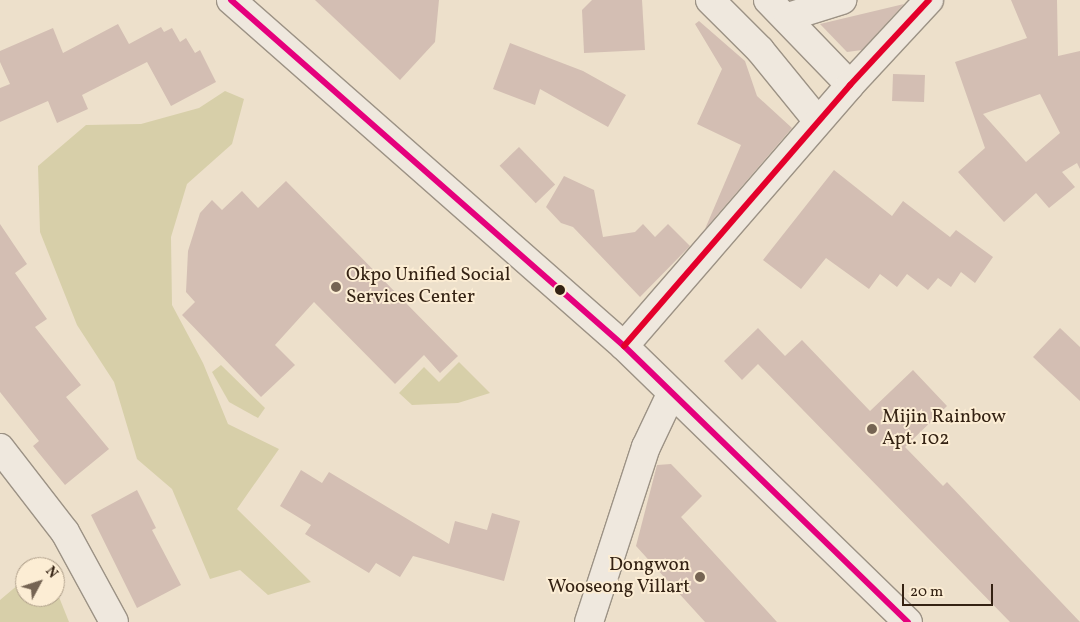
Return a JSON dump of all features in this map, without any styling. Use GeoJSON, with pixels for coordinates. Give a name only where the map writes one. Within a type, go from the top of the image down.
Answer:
{"type":"FeatureCollection","features":[{"type":"Feature","properties":{"kind":"street"},"geometry":{"type":"LineString","coordinates":[[231,0],[624,346],[671,394],[908,622]]}},
{"type":"Feature","properties":{"kind":"street"},"geometry":{"type":"LineString","coordinates":[[710,0],[760,50],[818,121]]}},
{"type":"Feature","properties":{"kind":"street"},"geometry":{"type":"LineString","coordinates":[[778,9],[842,0]]}},
{"type":"Feature","properties":{"kind":"street"},"geometry":{"type":"LineString","coordinates":[[624,346],[818,121],[929,0]]}},
{"type":"Feature","properties":{"kind":"street"},"geometry":{"type":"LineString","coordinates":[[778,9],[850,85]]}},
{"type":"Feature","properties":{"kind":"street"},"geometry":{"type":"LineString","coordinates":[[589,622],[646,446],[671,394]]}},
{"type":"Feature","properties":{"kind":"street"},"geometry":{"type":"LineString","coordinates":[[0,448],[65,532],[114,622]]}},
{"type":"Feature","properties":{"kind":"shaded area"},"geometry":{"type":"Polygon","coordinates":[[[225,91],[244,99],[232,144],[187,184],[171,237],[172,305],[203,363],[228,424],[279,449],[237,509],[311,582],[268,595],[240,570],[210,579],[172,489],[137,459],[114,382],[77,325],[40,232],[38,166],[86,125],[141,124],[199,108],[225,91]]]}},
{"type":"Feature","properties":{"kind":"shaded area"},"geometry":{"type":"Polygon","coordinates":[[[459,362],[490,393],[458,403],[412,405],[399,393],[424,367],[439,382],[459,362]]]}},
{"type":"Feature","properties":{"kind":"shaded area"},"geometry":{"type":"Polygon","coordinates":[[[221,365],[265,408],[258,418],[229,402],[212,372],[221,365]]]}},
{"type":"Feature","properties":{"kind":"shaded area"},"geometry":{"type":"Polygon","coordinates":[[[15,587],[15,607],[63,607],[69,622],[0,622],[0,600],[15,587]]]}},
{"type":"Feature","properties":{"kind":"building"},"geometry":{"type":"Polygon","coordinates":[[[315,0],[439,0],[435,42],[400,80],[315,0]]]}},
{"type":"Feature","properties":{"kind":"building"},"geometry":{"type":"Polygon","coordinates":[[[592,0],[642,0],[645,50],[584,53],[582,10],[592,0]]]}},
{"type":"Feature","properties":{"kind":"building"},"geometry":{"type":"Polygon","coordinates":[[[1011,0],[1057,0],[1058,56],[1080,51],[1080,169],[1077,163],[1062,172],[1075,187],[1049,208],[1036,193],[1004,222],[958,172],[985,148],[955,62],[1027,38],[1011,0]],[[1040,94],[983,114],[1026,162],[1060,133],[1040,94]]]}},
{"type":"Feature","properties":{"kind":"building"},"geometry":{"type":"Polygon","coordinates":[[[904,4],[862,50],[847,52],[820,24],[904,4]]]}},
{"type":"Feature","properties":{"kind":"building"},"geometry":{"type":"Polygon","coordinates":[[[699,21],[745,61],[757,96],[792,128],[705,229],[741,145],[697,124],[722,69],[695,24],[699,21]]]}},
{"type":"Feature","properties":{"kind":"building"},"geometry":{"type":"Polygon","coordinates":[[[118,24],[129,44],[161,27],[164,32],[172,28],[180,42],[186,38],[195,53],[200,50],[216,82],[171,106],[147,62],[82,95],[88,109],[57,123],[48,101],[0,122],[0,88],[10,84],[0,62],[0,51],[53,28],[63,53],[118,24]]]}},
{"type":"Feature","properties":{"kind":"building"},"geometry":{"type":"Polygon","coordinates":[[[510,43],[583,71],[626,95],[608,127],[540,89],[535,105],[493,89],[510,43]]]}},
{"type":"Feature","properties":{"kind":"building"},"geometry":{"type":"Polygon","coordinates":[[[893,74],[925,75],[924,102],[892,101],[893,74]]]}},
{"type":"Feature","properties":{"kind":"building"},"geometry":{"type":"Polygon","coordinates":[[[519,147],[555,184],[536,203],[500,166],[519,147]]]}},
{"type":"Feature","properties":{"kind":"building"},"geometry":{"type":"Polygon","coordinates":[[[834,170],[892,216],[903,201],[950,237],[956,230],[993,257],[975,283],[961,272],[951,287],[938,278],[928,290],[907,274],[897,287],[880,274],[869,289],[826,258],[801,289],[763,260],[834,170]]]}},
{"type":"Feature","properties":{"kind":"building"},"geometry":{"type":"Polygon","coordinates":[[[564,176],[594,190],[603,237],[635,232],[643,224],[655,237],[668,224],[690,246],[640,297],[573,227],[561,223],[546,207],[564,176]]]}},
{"type":"Feature","properties":{"kind":"building","name":"Okpo Unified Social Services Center"},"geometry":{"type":"Polygon","coordinates":[[[286,181],[458,356],[440,373],[424,355],[395,384],[314,302],[275,345],[295,365],[261,397],[182,315],[195,302],[186,292],[188,251],[200,213],[212,200],[222,210],[242,191],[258,208],[286,181]]]}},
{"type":"Feature","properties":{"kind":"building"},"geometry":{"type":"Polygon","coordinates":[[[0,224],[27,264],[15,273],[47,319],[35,327],[81,385],[66,397],[109,449],[65,485],[33,446],[39,441],[0,392],[0,224]]]}},
{"type":"Feature","properties":{"kind":"building"},"geometry":{"type":"Polygon","coordinates":[[[758,328],[785,356],[802,340],[870,411],[913,370],[947,406],[905,447],[943,486],[947,482],[1080,622],[1010,622],[758,364],[742,380],[724,361],[758,328]]]}},
{"type":"Feature","properties":{"kind":"building"},"geometry":{"type":"Polygon","coordinates":[[[1060,328],[1080,347],[1080,401],[1033,357],[1060,328]]]}},
{"type":"Feature","properties":{"kind":"building"},"geometry":{"type":"Polygon","coordinates":[[[671,464],[702,496],[681,517],[777,622],[705,622],[636,546],[657,465],[671,464]]]}},
{"type":"Feature","properties":{"kind":"building"},"geometry":{"type":"Polygon","coordinates":[[[301,470],[322,483],[329,472],[449,544],[455,521],[487,530],[492,513],[520,521],[504,581],[413,556],[400,577],[376,563],[369,573],[305,534],[311,525],[280,506],[301,470]]]}},
{"type":"Feature","properties":{"kind":"building"},"geometry":{"type":"Polygon","coordinates":[[[137,490],[156,528],[152,530],[181,585],[137,608],[91,515],[137,490]]]}},
{"type":"Feature","properties":{"kind":"transit line"},"geometry":{"type":"LineString","coordinates":[[231,0],[624,346],[908,622]]}},
{"type":"Feature","properties":{"kind":"transit line"},"geometry":{"type":"LineString","coordinates":[[624,346],[850,85],[929,0]]}},
{"type":"Feature","properties":{"kind":"place","name":"Okpo Unified Social Services Center"},"geometry":{"type":"Point","coordinates":[336,287]}},
{"type":"Feature","properties":{"kind":"place","name":"Mijin Rainbow Apt. 102"},"geometry":{"type":"Point","coordinates":[872,429]}},
{"type":"Feature","properties":{"kind":"place","name":"Dongwon Wooseong Villart"},"geometry":{"type":"Point","coordinates":[700,577]}}]}
